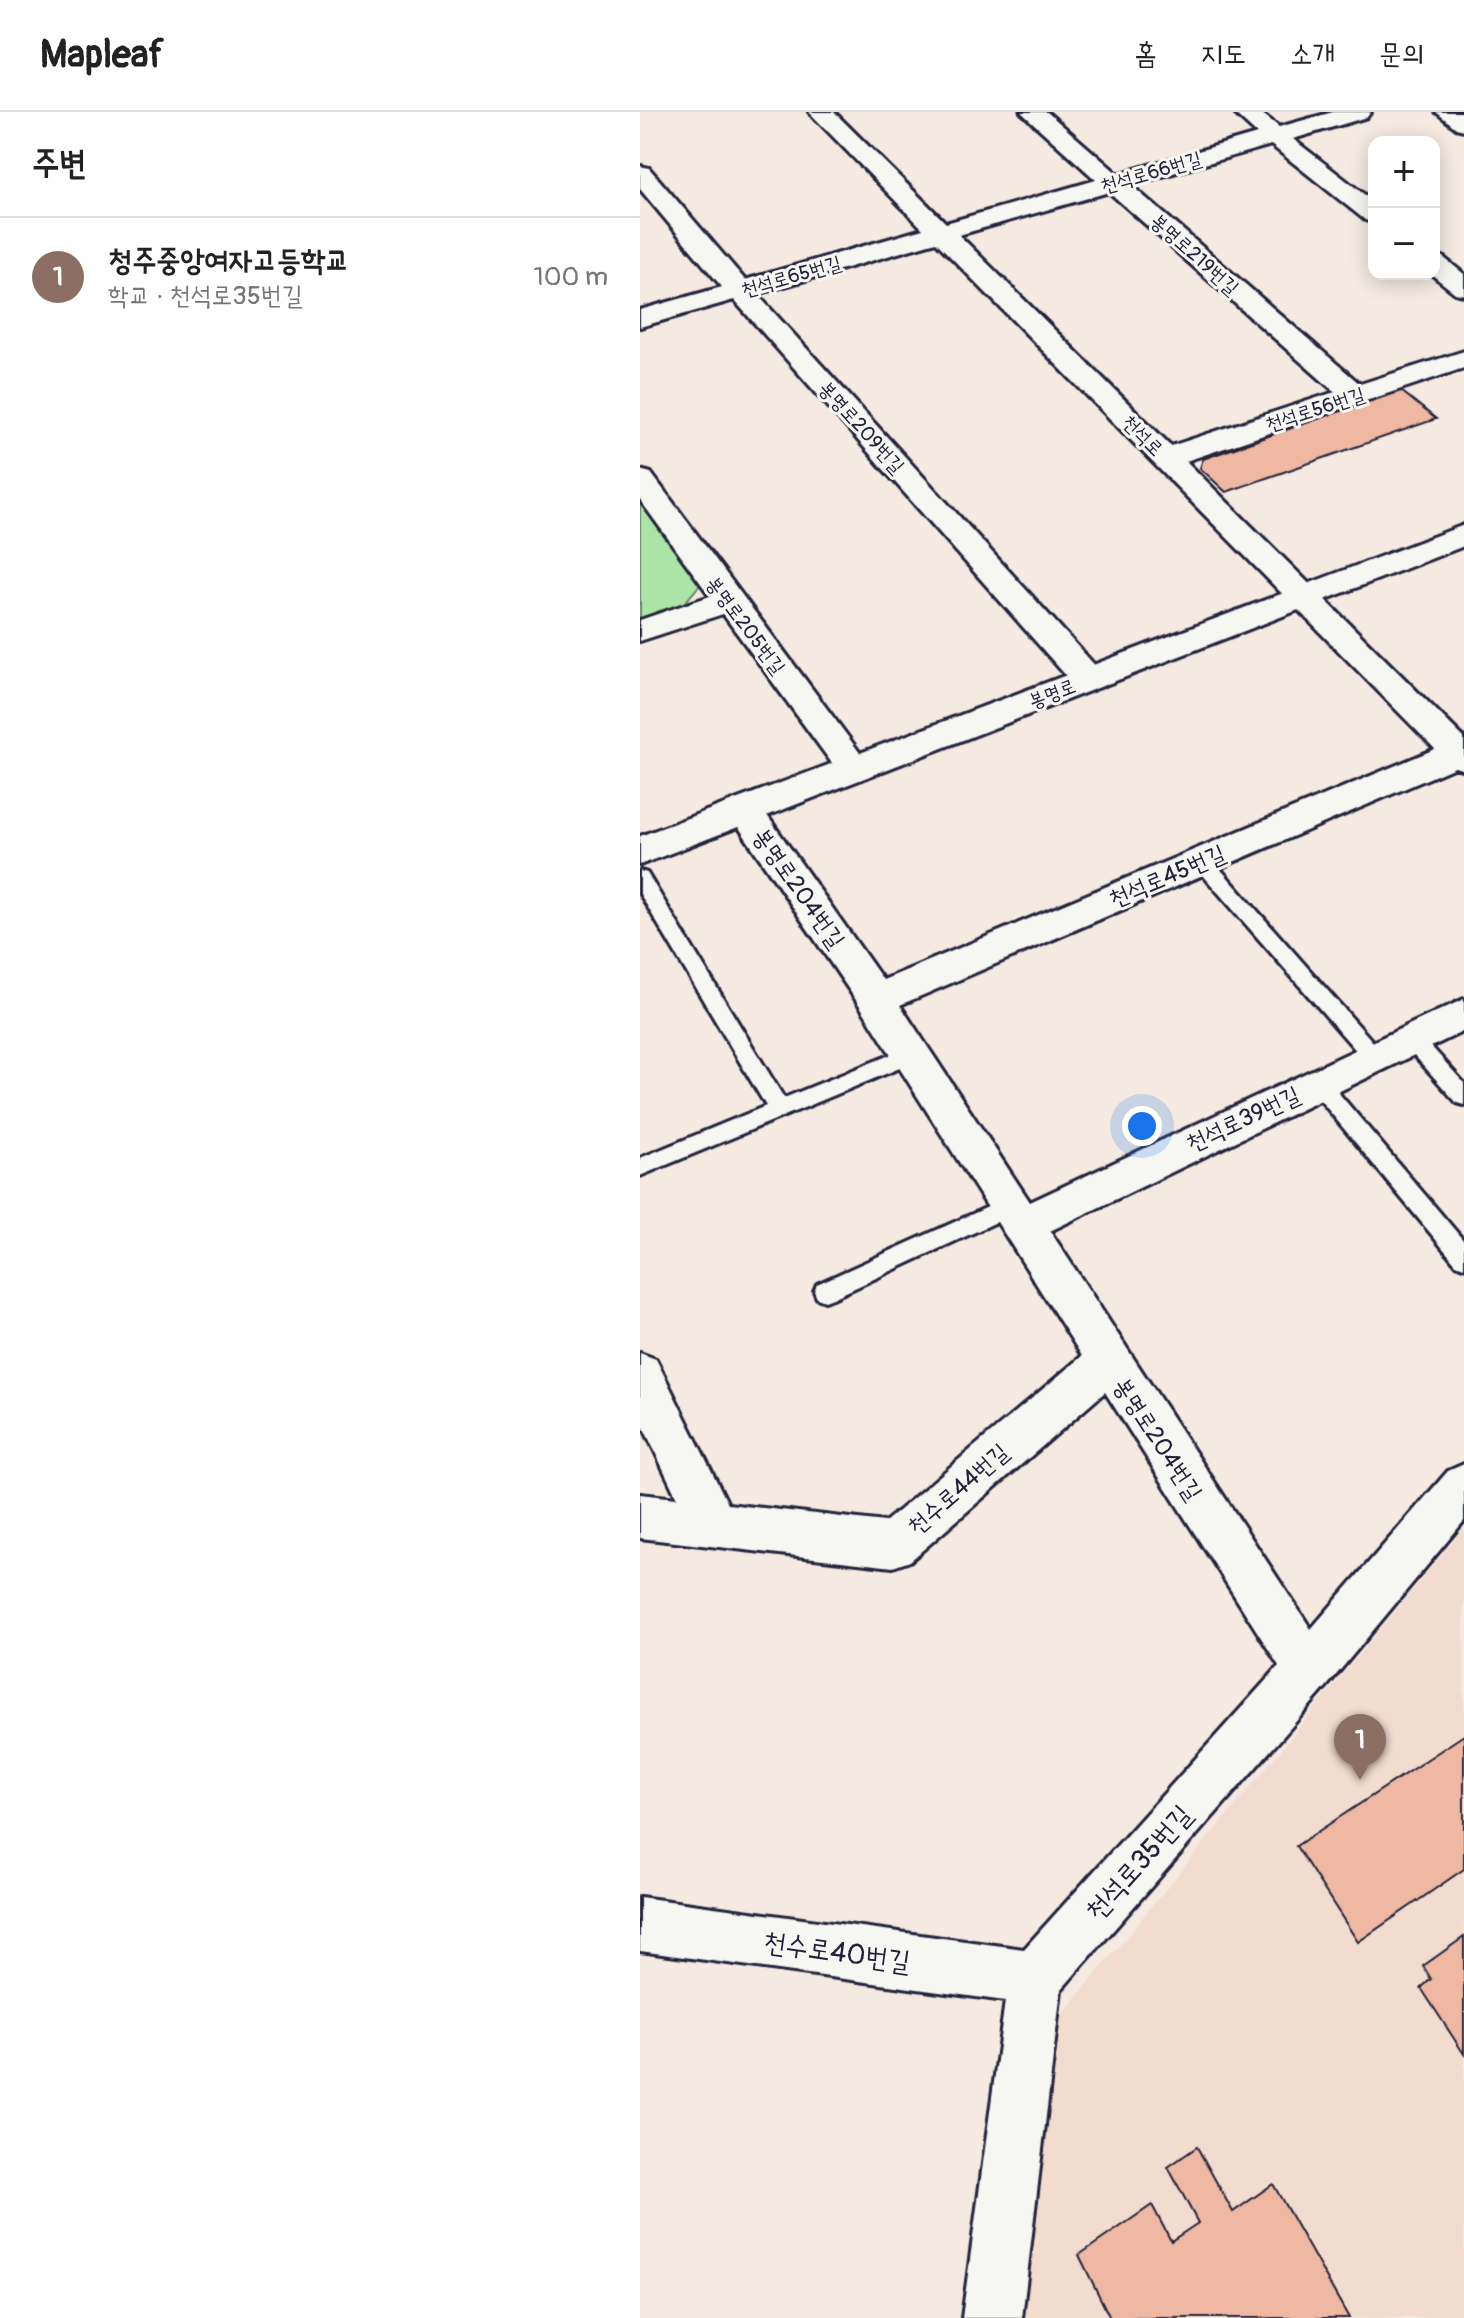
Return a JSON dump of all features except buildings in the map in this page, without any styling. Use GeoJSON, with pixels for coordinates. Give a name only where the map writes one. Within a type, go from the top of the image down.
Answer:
{"type":"FeatureCollection","features":[{"type":"Feature","properties":{"kind":"street","name":"천석로"},"geometry":{"type":"LineString","coordinates":[[821,112],[1462,754]]}},
{"type":"Feature","properties":{"kind":"street","name":"봉명로219번길"},"geometry":{"type":"LineString","coordinates":[[1033,112],[1356,396]]}},
{"type":"Feature","properties":{"kind":"street"},"geometry":{"type":"LineString","coordinates":[[1245,112],[1368,210]]}},
{"type":"Feature","properties":{"kind":"street","name":"천석로66번길"},"geometry":{"type":"LineString","coordinates":[[943,231],[1359,112]]}},
{"type":"Feature","properties":{"kind":"street"},"geometry":{"type":"LineString","coordinates":[[1448,112],[1464,123]]}},
{"type":"Feature","properties":{"kind":"street","name":"봉명로209번길"},"geometry":{"type":"LineString","coordinates":[[640,173],[740,291],[1088,679]]}},
{"type":"Feature","properties":{"kind":"street","name":"천석로65번길"},"geometry":{"type":"LineString","coordinates":[[640,319],[943,231]]}},
{"type":"Feature","properties":{"kind":"street"},"geometry":{"type":"LineString","coordinates":[[1440,268],[1464,287]]}},
{"type":"Feature","properties":{"kind":"street","name":"천석로56번길"},"geometry":{"type":"LineString","coordinates":[[1165,458],[1464,359]]}},
{"type":"Feature","properties":{"kind":"street","name":"봉명로205번길"},"geometry":{"type":"LineString","coordinates":[[640,479],[854,769]]}},
{"type":"Feature","properties":{"kind":"street","name":"봉명로"},"geometry":{"type":"LineString","coordinates":[[640,851],[1464,535]]}},
{"type":"Feature","properties":{"kind":"street"},"geometry":{"type":"LineString","coordinates":[[640,631],[728,601]]}},
{"type":"Feature","properties":{"kind":"street","name":"천석로45번길"},"geometry":{"type":"LineString","coordinates":[[876,999],[1462,754]]}},
{"type":"Feature","properties":{"kind":"street","name":"봉명로204번길"},"geometry":{"type":"LineString","coordinates":[[745,810],[876,999],[1107,1362],[1309,1669]]}},
{"type":"Feature","properties":{"kind":"street","name":"천석로39번길"},"geometry":{"type":"LineString","coordinates":[[1016,1215],[1318,1083],[1464,1014]]}},
{"type":"Feature","properties":{"kind":"street","name":"천수로44번길"},"geometry":{"type":"LineString","coordinates":[[640,1516],[893,1545],[1107,1362]]}},
{"type":"Feature","properties":{"kind":"street"},"geometry":{"type":"LineString","coordinates":[[640,1373],[713,1523]]}},
{"type":"Feature","properties":{"kind":"street","name":"천석로35번길"},"geometry":{"type":"LineString","coordinates":[[1035,1978],[1309,1669],[1464,1486]]}},
{"type":"Feature","properties":{"kind":"street","name":"천수로40번길"},"geometry":{"type":"LineString","coordinates":[[640,1924],[1035,1978]]}},
{"type":"Feature","properties":{"kind":"street"},"geometry":{"type":"LineString","coordinates":[[992,2318],[1035,1978]]}},
{"type":"Feature","properties":{"kind":"lane"},"geometry":{"type":"LineString","coordinates":[[1202,861],[1374,1057]]}},
{"type":"Feature","properties":{"kind":"lane"},"geometry":{"type":"LineString","coordinates":[[640,878],[779,1109]]}},
{"type":"Feature","properties":{"kind":"lane"},"geometry":{"type":"LineString","coordinates":[[1412,1039],[1464,1097]]}},
{"type":"Feature","properties":{"kind":"lane"},"geometry":{"type":"LineString","coordinates":[[640,1167],[912,1054]]}},
{"type":"Feature","properties":{"kind":"lane"},"geometry":{"type":"LineString","coordinates":[[1318,1083],[1464,1257]]}},
{"type":"Feature","properties":{"kind":"lane"},"geometry":{"type":"LineString","coordinates":[[825,1291],[1016,1215]]}},
{"type":"Feature","properties":{"kind":"shaded area"},"geometry":{"type":"Polygon","coordinates":[[[1464,1528],[1464,2318],[1020,2318],[1048,2032],[1464,1528]]]}},
{"type":"Feature","properties":{"kind":"green space"},"geometry":{"type":"Polygon","coordinates":[[[640,499],[703,581],[683,605],[640,620],[640,499]]]}},
{"type":"Feature","properties":{"kind":"place","name":"청주중앙여자고등학교"},"geometry":{"type":"Point","coordinates":[1360,1780]}}]}
